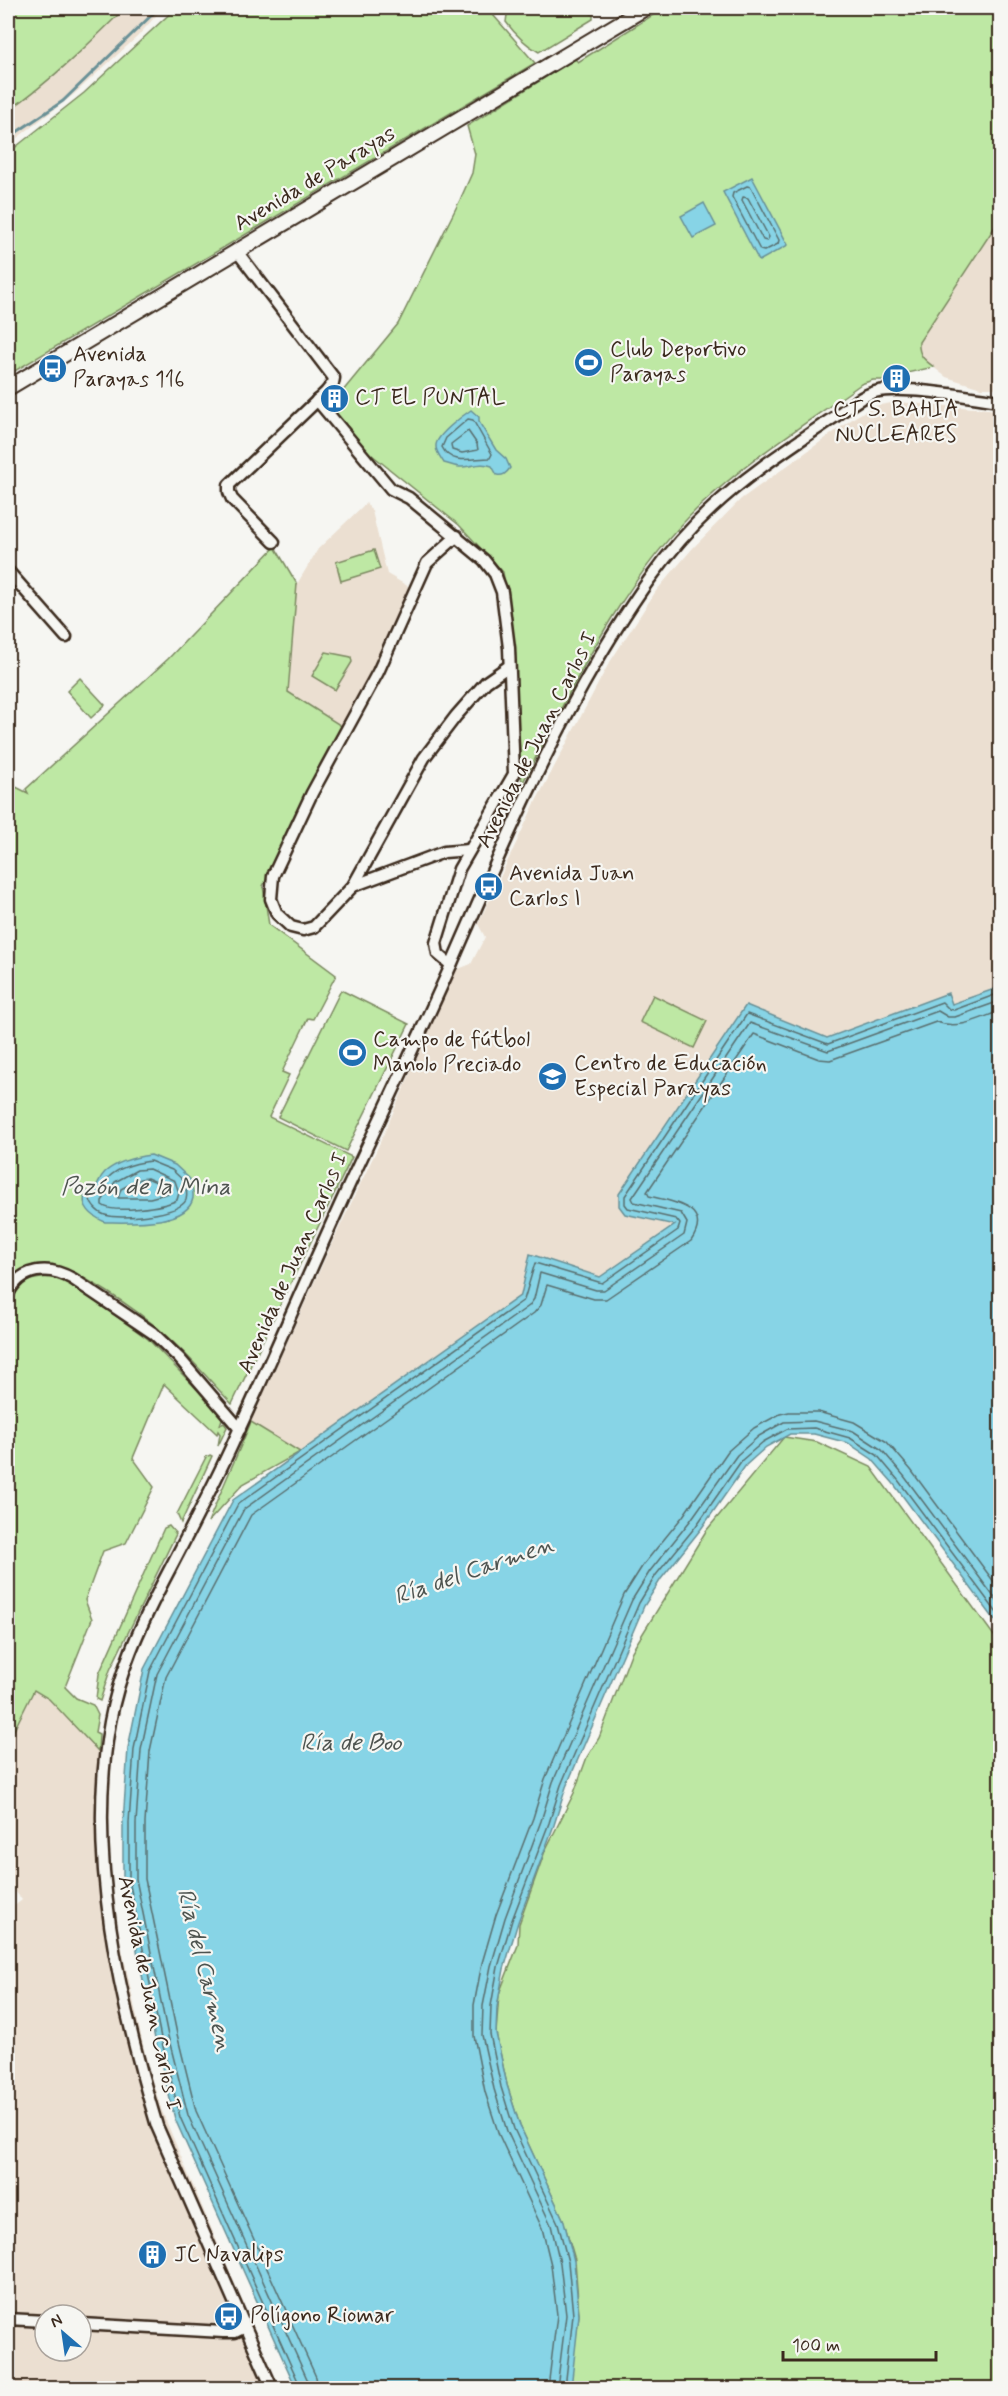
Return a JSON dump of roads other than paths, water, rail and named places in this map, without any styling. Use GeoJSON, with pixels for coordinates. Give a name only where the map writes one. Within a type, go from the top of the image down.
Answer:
{"type":"FeatureCollection","features":[{"type":"Feature","properties":{"kind":"street","name":"Avenida de Parayas"},"geometry":{"type":"LineString","coordinates":[[8,388],[645,8]]}},
{"type":"Feature","properties":{"kind":"street"},"geometry":{"type":"LineString","coordinates":[[236,250],[334,378],[333,383],[317,400],[229,485],[232,500],[274,542]]}},
{"type":"Feature","properties":{"kind":"street","name":"Avenida de Juan Carlos I"},"geometry":{"type":"LineString","coordinates":[[272,2388],[162,2140],[146,2092],[110,1923],[102,1856],[103,1781],[108,1730],[123,1669],[139,1630],[240,1429],[506,840],[583,685],[637,597],[671,551],[711,509],[767,462],[855,403],[876,392],[935,393],[1000,401]]}},
{"type":"Feature","properties":{"kind":"street"},"geometry":{"type":"LineString","coordinates":[[317,400],[391,489],[409,498],[457,536],[484,560],[499,583],[506,619],[510,666],[514,774],[459,869],[436,943],[438,954],[451,965]]}},
{"type":"Feature","properties":{"kind":"street"},"geometry":{"type":"LineString","coordinates":[[457,536],[427,562],[378,672],[312,793],[273,876],[270,888],[271,905],[286,924],[297,929],[310,929],[353,886],[424,758],[473,695],[499,671],[510,666]]}},
{"type":"Feature","properties":{"kind":"street"},"geometry":{"type":"LineString","coordinates":[[8,571],[66,637]]}},
{"type":"Feature","properties":{"kind":"street"},"geometry":{"type":"LineString","coordinates":[[353,886],[444,852],[469,850]]}},
{"type":"Feature","properties":{"kind":"street"},"geometry":{"type":"LineString","coordinates":[[8,1294],[12,1283],[33,1271],[47,1269],[59,1271],[73,1279],[153,1333],[179,1358],[240,1429]]}},
{"type":"Feature","properties":{"kind":"street"},"geometry":{"type":"LineString","coordinates":[[8,2319],[33,2320]]}},
{"type":"Feature","properties":{"kind":"street"},"geometry":{"type":"LineString","coordinates":[[93,2325],[223,2332],[235,2332],[245,2327]]}},
{"type":"Feature","properties":{"kind":"water"},"geometry":{"type":"Polygon","coordinates":[[[752,177],[788,245],[759,261],[723,192],[752,177]]]}},
{"type":"Feature","properties":{"kind":"water"},"geometry":{"type":"Polygon","coordinates":[[[704,203],[716,226],[693,238],[681,216],[704,203]]]}},
{"type":"Feature","properties":{"kind":"water"},"geometry":{"type":"Polygon","coordinates":[[[471,410],[479,417],[479,422],[496,450],[506,459],[510,468],[504,474],[497,475],[492,466],[488,465],[461,467],[444,463],[438,454],[437,441],[471,410]]]}},
{"type":"Feature","properties":{"kind":"water","name":"Ría de Boo"},"geometry":{"type":"Polygon","coordinates":[[[1000,987],[1000,1627],[893,1483],[872,1459],[848,1443],[814,1434],[790,1434],[766,1447],[746,1465],[701,1529],[661,1579],[644,1606],[566,1787],[518,1922],[504,1969],[497,2007],[496,2033],[507,2085],[520,2126],[564,2221],[574,2261],[579,2315],[571,2388],[296,2388],[175,2119],[155,2039],[123,1881],[123,1823],[128,1748],[144,1669],[233,1500],[521,1295],[530,1254],[600,1277],[675,1225],[625,1214],[619,1206],[619,1194],[746,1005],[827,1038],[948,993],[952,1004],[1000,987]]]}},
{"type":"Feature","properties":{"kind":"water","name":"Pozón de la Mina"},"geometry":{"type":"Polygon","coordinates":[[[151,1155],[175,1165],[190,1179],[193,1198],[189,1207],[169,1218],[141,1222],[105,1222],[88,1210],[84,1202],[86,1192],[96,1187],[105,1172],[127,1160],[151,1155]]]}},
{"type":"Feature","properties":{"kind":"waterway"},"geometry":{"type":"LineString","coordinates":[[8,138],[63,101],[159,8]]}},
{"type":"Feature","properties":{"kind":"place","name":"Club Deportivo Parayas"},"geometry":{"type":"Point","coordinates":[589,363]}},
{"type":"Feature","properties":{"kind":"place","name":"Avenida Parayas 116"},"geometry":{"type":"Point","coordinates":[52,368]}},
{"type":"Feature","properties":{"kind":"place","name":"CT S. BAHIA NUCLEARES"},"geometry":{"type":"Point","coordinates":[896,378]}},
{"type":"Feature","properties":{"kind":"place","name":"CT EL PUNTAL"},"geometry":{"type":"Point","coordinates":[334,398]}},
{"type":"Feature","properties":{"kind":"place","name":"Avenida Juan Carlos I"},"geometry":{"type":"Point","coordinates":[488,887]}},
{"type":"Feature","properties":{"kind":"place","name":"Campo de fútbol Manolo Preciado"},"geometry":{"type":"Point","coordinates":[352,1053]}},
{"type":"Feature","properties":{"kind":"place","name":"Centro de Educación Especial Parayas"},"geometry":{"type":"Point","coordinates":[553,1077]}},
{"type":"Feature","properties":{"kind":"place","name":"JC Navalips"},"geometry":{"type":"Point","coordinates":[153,2255]}},
{"type":"Feature","properties":{"kind":"place","name":"Polígono Riomar"},"geometry":{"type":"Point","coordinates":[229,2316]}},
{"type":"Feature","properties":{"kind":"water label","name":"Ría del Carmen"},"geometry":{"type":"Point","coordinates":[474,1571]}},
{"type":"Feature","properties":{"kind":"water label","name":"Ría del Carmen"},"geometry":{"type":"Point","coordinates":[204,1970]}}]}
